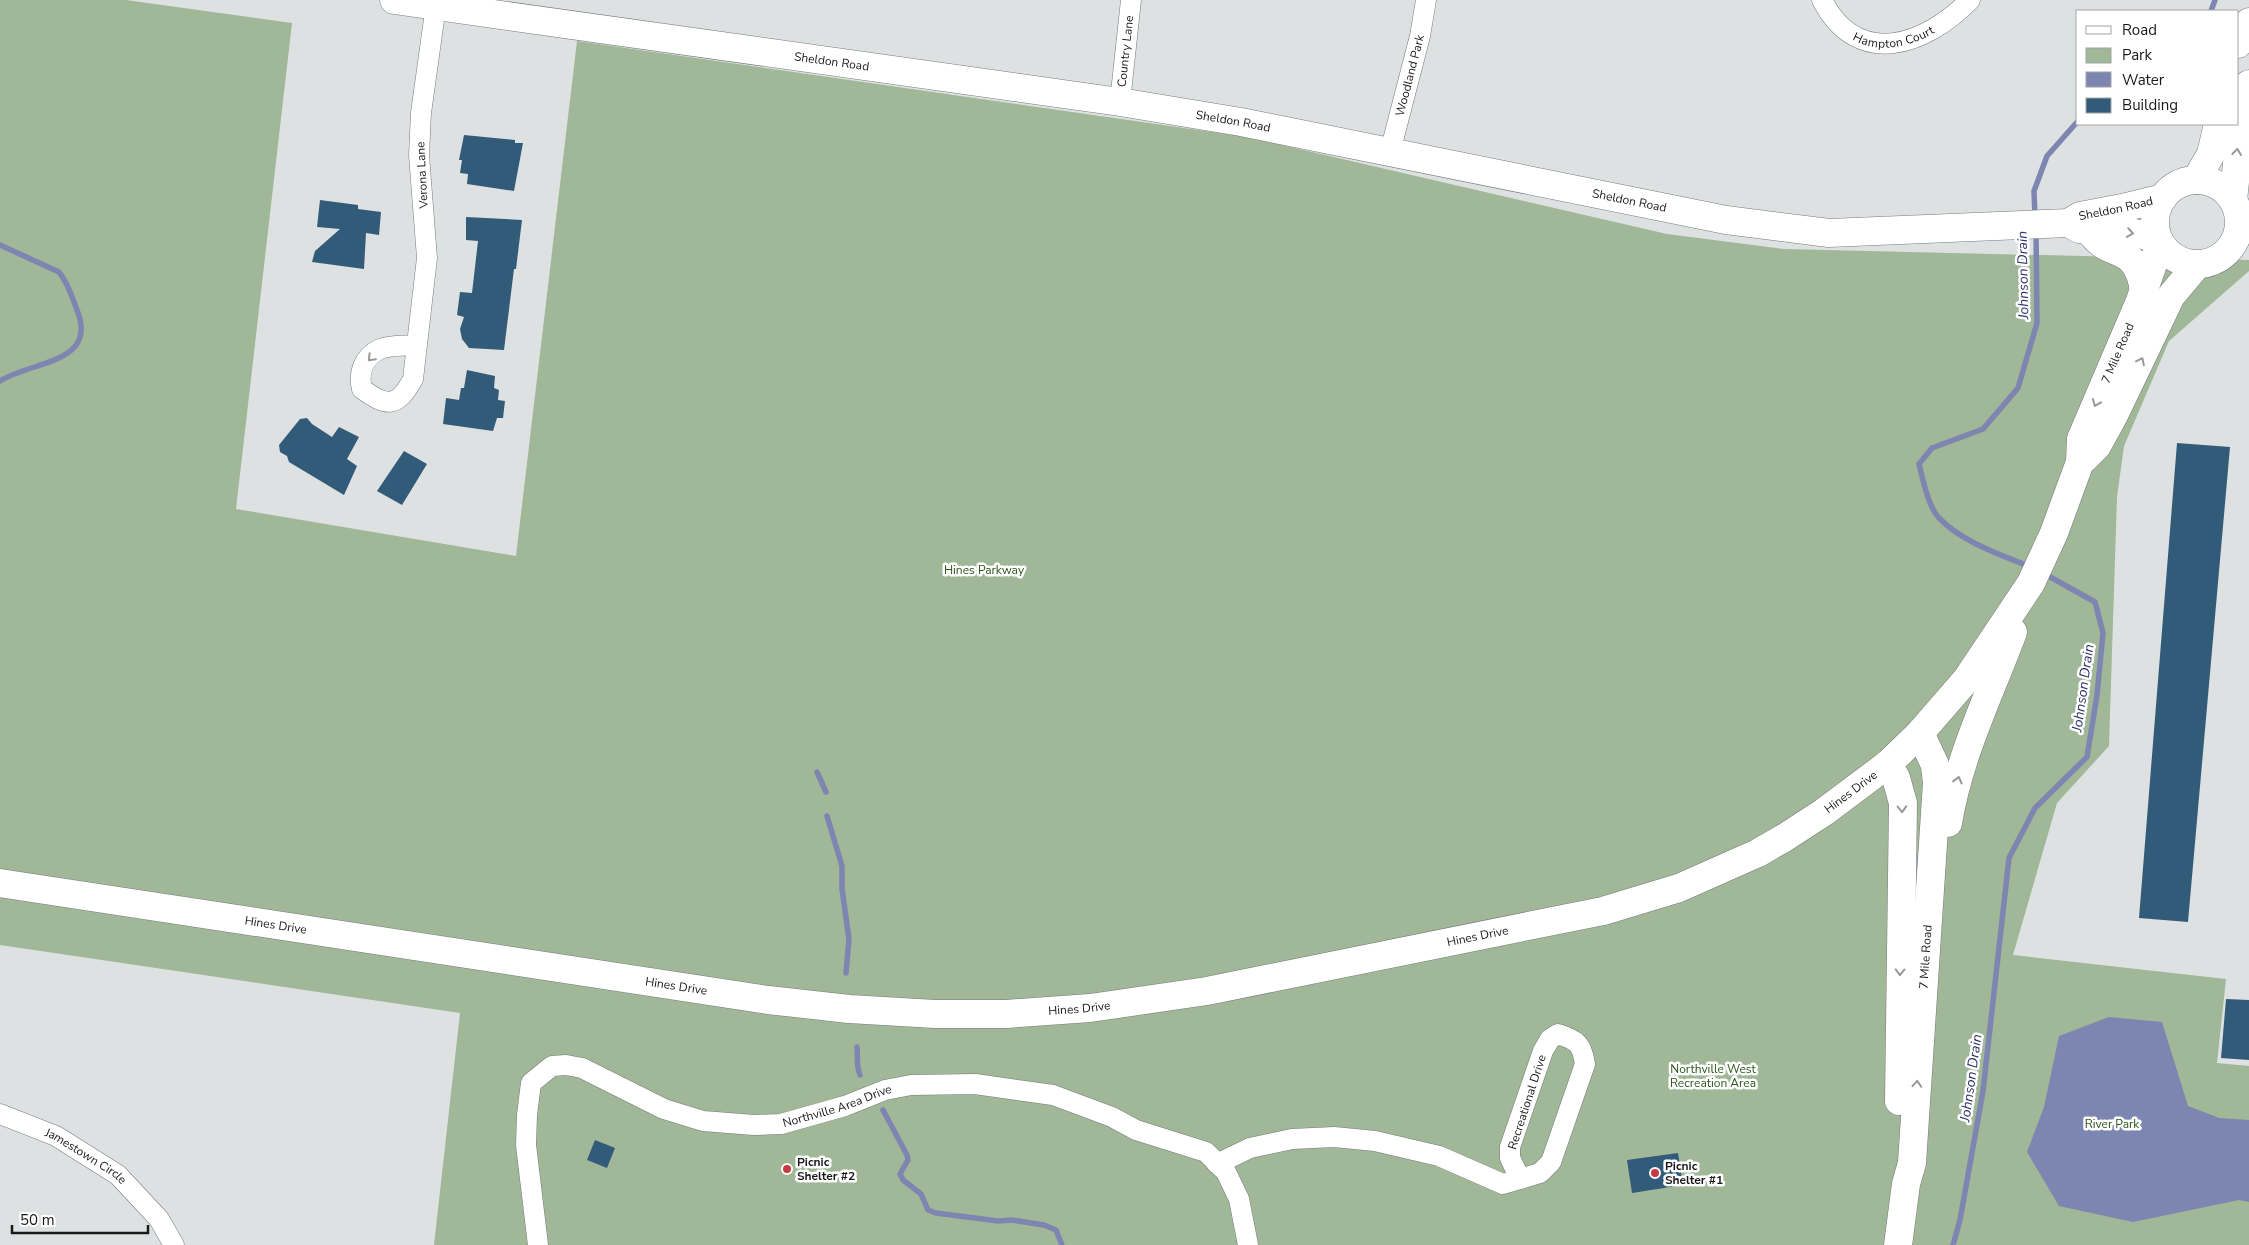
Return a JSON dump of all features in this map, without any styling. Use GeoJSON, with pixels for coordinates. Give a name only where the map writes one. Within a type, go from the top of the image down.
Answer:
{"type":"FeatureCollection","features":[{"type":"Feature","properties":{"kind":"street","name":"Sheldon Road"},"geometry":{"type":"LineString","coordinates":[[394,0],[1120,102],[1242,122],[1726,220],[1787,229],[1839,232],[2059,225],[2131,232],[2159,242]]}},
{"type":"Feature","properties":{"kind":"street","name":"Country Lane"},"geometry":{"type":"LineString","coordinates":[[1120,102],[1131,0]]}},
{"type":"Feature","properties":{"kind":"street","name":"Woodland Park"},"geometry":{"type":"LineString","coordinates":[[1390,152],[1420,36],[1426,0]]}},
{"type":"Feature","properties":{"kind":"street","name":"Hampton Court"},"geometry":{"type":"LineString","coordinates":[[1822,0],[1842,26],[1855,36],[1872,42],[1890,44],[1911,41],[1932,30],[1948,20],[1970,0]]}},
{"type":"Feature","properties":{"kind":"street","name":"Verona Lane"},"geometry":{"type":"LineString","coordinates":[[415,345],[427,258],[419,155],[421,113],[436,6]]}},
{"type":"Feature","properties":{"kind":"street"},"geometry":{"type":"LineString","coordinates":[[2239,42],[2249,22]]}},
{"type":"Feature","properties":{"kind":"street"},"geometry":{"type":"LineString","coordinates":[[2240,209],[2217,185],[2196,180],[2175,186],[2163,198],[2156,212],[2155,223],[2159,242],[2176,260],[2197,265],[2208,263],[2238,251],[2240,209],[2241,127],[2249,84]]}},
{"type":"Feature","properties":{"kind":"street"},"geometry":{"type":"LineString","coordinates":[[2196,180],[2211,154],[2218,125]]}},
{"type":"Feature","properties":{"kind":"street","name":"Sheldon Road"},"geometry":{"type":"LineString","coordinates":[[2059,225],[2080,216],[2163,198]]}},
{"type":"Feature","properties":{"kind":"street"},"geometry":{"type":"LineString","coordinates":[[2059,225],[2120,252],[2134,261],[2142,275],[2144,290]]}},
{"type":"Feature","properties":{"kind":"street","name":"7 Mile Road"},"geometry":{"type":"LineString","coordinates":[[2029,586],[2054,533],[2080,462],[2081,439],[2144,290],[2159,242]]}},
{"type":"Feature","properties":{"kind":"street","name":"7 Mile Road"},"geometry":{"type":"LineString","coordinates":[[2080,462],[2097,446],[2136,371],[2171,296],[2197,265]]}},
{"type":"Feature","properties":{"kind":"street"},"geometry":{"type":"LineString","coordinates":[[1925,965],[1951,807],[1962,763],[1977,718],[2012,634],[2029,586]]}},
{"type":"Feature","properties":{"kind":"street","name":"Hines Drive"},"geometry":{"type":"LineString","coordinates":[[0,883],[768,1000],[859,1010],[935,1014],[1006,1014],[1090,1008],[1199,993],[1603,911],[1679,888],[1758,853],[1824,812],[1888,764],[1920,733],[1966,680],[2029,586]]}},
{"type":"Feature","properties":{"kind":"street","name":"7 Mile Road"},"geometry":{"type":"LineString","coordinates":[[1898,1245],[1906,1184],[1912,1163],[1937,783],[1935,765],[1920,733]]}},
{"type":"Feature","properties":{"kind":"street","name":"7 Mile Road"},"geometry":{"type":"LineString","coordinates":[[1888,764],[1900,790],[1903,803],[1899,1165],[1906,1184]]}},
{"type":"Feature","properties":{"kind":"street","name":"Recreational Drive"},"geometry":{"type":"LineString","coordinates":[[1217,1164],[1250,1148],[1292,1140],[1334,1137],[1375,1141],[1439,1156],[1503,1184],[1520,1179],[1540,1173],[1551,1162],[1585,1064],[1583,1049],[1571,1038],[1558,1034],[1550,1038],[1543,1051],[1510,1147],[1510,1158],[1520,1179]]}},
{"type":"Feature","properties":{"kind":"street","name":"Northville Area Drive"},"geometry":{"type":"LineString","coordinates":[[538,1245],[526,1145],[527,1115],[532,1082],[552,1066],[582,1068],[664,1109],[703,1121],[754,1125],[780,1124],[845,1106],[885,1090],[911,1084],[975,1084],[1053,1095],[1112,1117],[1136,1130],[1206,1152],[1226,1172],[1239,1199],[1248,1245]]}},
{"type":"Feature","properties":{"kind":"street","name":"Jamestown Circle"},"geometry":{"type":"LineString","coordinates":[[0,1114],[56,1136],[118,1175],[158,1219],[174,1245]]}},
{"type":"Feature","properties":{"kind":"green space","name":"Hines Parkway"},"geometry":{"type":"Polygon","coordinates":[[[0,0],[126,0],[292,23],[236,509],[516,556],[577,41],[1247,137],[1667,234],[1784,249],[2249,260],[2249,271],[2169,341],[2124,446],[2117,497],[2109,746],[2057,803],[2013,955],[2226,979],[2217,1063],[2249,1066],[2249,1245],[434,1245],[460,1013],[0,945],[0,0]]]}},
{"type":"Feature","properties":{"kind":"water"},"geometry":{"type":"Polygon","coordinates":[[[2109,1017],[2162,1022],[2188,1106],[2219,1118],[2249,1120],[2249,1202],[2239,1200],[2133,1222],[2059,1206],[2027,1152],[2044,1107],[2059,1036],[2109,1017]]]}},
{"type":"Feature","properties":{"kind":"building"},"geometry":{"type":"Polygon","coordinates":[[[464,135],[515,140],[515,143],[523,143],[514,191],[467,184],[468,174],[460,173],[462,160],[459,160],[464,135]]]}},
{"type":"Feature","properties":{"kind":"building"},"geometry":{"type":"Polygon","coordinates":[[[320,200],[358,205],[358,209],[381,212],[379,235],[366,233],[364,269],[312,262],[315,251],[340,229],[317,227],[320,200]]]}},
{"type":"Feature","properties":{"kind":"building"},"geometry":{"type":"Polygon","coordinates":[[[466,217],[522,220],[504,350],[469,348],[462,339],[460,329],[464,317],[457,315],[460,292],[472,293],[478,241],[466,240],[466,217]]]}},
{"type":"Feature","properties":{"kind":"building"},"geometry":{"type":"Polygon","coordinates":[[[467,370],[495,376],[494,388],[499,390],[498,400],[505,401],[503,418],[497,418],[493,431],[443,424],[446,398],[459,400],[461,388],[464,388],[467,370]]]}},
{"type":"Feature","properties":{"kind":"building"},"geometry":{"type":"Polygon","coordinates":[[[307,418],[312,424],[332,437],[339,427],[359,437],[347,459],[357,466],[344,495],[289,462],[287,456],[280,452],[279,445],[300,419],[307,418]]]}},
{"type":"Feature","properties":{"kind":"building"},"geometry":{"type":"Polygon","coordinates":[[[2177,443],[2230,447],[2188,922],[2139,918],[2177,443]]]}},
{"type":"Feature","properties":{"kind":"building"},"geometry":{"type":"Polygon","coordinates":[[[404,451],[427,464],[402,505],[377,491],[404,451]]]}},
{"type":"Feature","properties":{"kind":"building"},"geometry":{"type":"Polygon","coordinates":[[[2226,999],[2249,1000],[2249,1060],[2221,1058],[2226,999]]]}},
{"type":"Feature","properties":{"kind":"building"},"geometry":{"type":"Polygon","coordinates":[[[595,1140],[615,1148],[607,1168],[587,1160],[595,1140]]]}},
{"type":"Feature","properties":{"kind":"building","name":"Picnic Shelter #1"},"geometry":{"type":"Polygon","coordinates":[[[1678,1153],[1683,1185],[1632,1193],[1627,1160],[1678,1153]]]}},
{"type":"Feature","properties":{"kind":"waterway","name":"Johnson Drain"},"geometry":{"type":"LineString","coordinates":[[2211,10],[2215,0]]}},
{"type":"Feature","properties":{"kind":"waterway","name":"Johnson Drain"},"geometry":{"type":"LineString","coordinates":[[2035,217],[2034,191],[2047,156],[2076,123]]}},
{"type":"Feature","properties":{"kind":"waterway","name":"Johnson Drain"},"geometry":{"type":"LineString","coordinates":[[2031,567],[1970,541],[1948,527],[1935,513],[1929,500],[1919,464],[1932,448],[1983,429],[2018,388],[2037,323],[2036,231]]}},
{"type":"Feature","properties":{"kind":"waterway"},"geometry":{"type":"LineString","coordinates":[[0,245],[59,272],[65,281],[77,310],[81,328],[79,341],[70,351],[58,358],[13,374],[0,381]]}},
{"type":"Feature","properties":{"kind":"waterway","name":"Johnson Drain"},"geometry":{"type":"LineString","coordinates":[[1953,1245],[1960,1220],[1983,1091],[2009,858],[2035,808],[2087,757],[2097,695],[2103,633],[2095,602],[2043,573]]}},
{"type":"Feature","properties":{"kind":"waterway"},"geometry":{"type":"LineString","coordinates":[[817,772],[826,792]]}},
{"type":"Feature","properties":{"kind":"waterway"},"geometry":{"type":"LineString","coordinates":[[827,816],[842,866],[842,889],[849,939],[846,973]]}},
{"type":"Feature","properties":{"kind":"waterway"},"geometry":{"type":"LineString","coordinates":[[857,1047],[860,1075]]}},
{"type":"Feature","properties":{"kind":"waterway"},"geometry":{"type":"LineString","coordinates":[[883,1110],[907,1155],[908,1160],[900,1174],[903,1180],[921,1194],[928,1210],[936,1213],[1044,1225],[1056,1230],[1062,1245]]}},
{"type":"Feature","properties":{"kind":"place","name":"Picnic Shelter #2"},"geometry":{"type":"Point","coordinates":[787,1169]}},
{"type":"Feature","properties":{"kind":"place","name":"Picnic Shelter #1"},"geometry":{"type":"Point","coordinates":[1655,1173]}},
{"type":"Feature","properties":{"kind":"park label","name":"Northville West Recreation Area"},"geometry":{"type":"Point","coordinates":[1713,1076]}},
{"type":"Feature","properties":{"kind":"park label","name":"River Park"},"geometry":{"type":"Point","coordinates":[2112,1124]}}]}
